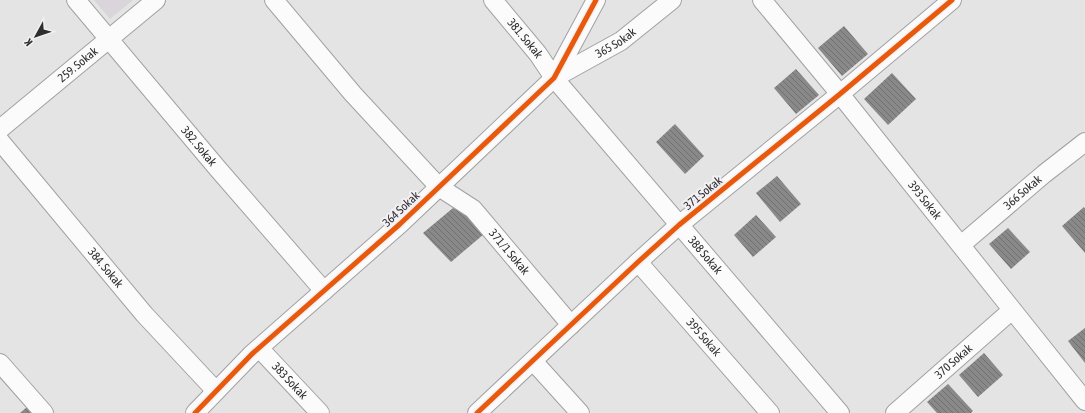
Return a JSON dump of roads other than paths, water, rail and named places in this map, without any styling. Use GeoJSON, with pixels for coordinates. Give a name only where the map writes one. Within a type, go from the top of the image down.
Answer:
{"type":"FeatureCollection","features":[{"type":"Feature","properties":{"kind":"street","name":"382. Sokak"},"geometry":{"type":"LineString","coordinates":[[76,0],[218,169],[324,291]]}},
{"type":"Feature","properties":{"kind":"street","name":"259. Sokak"},"geometry":{"type":"LineString","coordinates":[[0,129],[110,40],[156,0]]}},
{"type":"Feature","properties":{"kind":"street","name":"371/1 Sokak"},"geometry":{"type":"LineString","coordinates":[[274,0],[353,94],[439,187],[473,209],[571,325]]}},
{"type":"Feature","properties":{"kind":"street","name":"381. Sokak"},"geometry":{"type":"LineString","coordinates":[[493,0],[538,54],[554,78]]}},
{"type":"Feature","properties":{"kind":"street","name":"364 Sokak"},"geometry":{"type":"LineString","coordinates":[[195,413],[259,348],[400,224],[554,78],[596,0]]}},
{"type":"Feature","properties":{"kind":"street","name":"393 Sokak"},"geometry":{"type":"LineString","coordinates":[[762,0],[840,94],[1012,310],[1083,394]]}},
{"type":"Feature","properties":{"kind":"street","name":"371 Sokak"},"geometry":{"type":"LineString","coordinates":[[478,413],[679,225],[840,94],[952,0]]}},
{"type":"Feature","properties":{"kind":"street","name":"365 Sokak"},"geometry":{"type":"LineString","coordinates":[[554,78],[621,41],[665,2]]}},
{"type":"Feature","properties":{"kind":"street","name":"388 Sokak"},"geometry":{"type":"LineString","coordinates":[[554,78],[840,413]]}},
{"type":"Feature","properties":{"kind":"street","name":"384. Sokak"},"geometry":{"type":"LineString","coordinates":[[0,141],[144,314],[216,391]]}},
{"type":"Feature","properties":{"kind":"street","name":"366 Sokak"},"geometry":{"type":"LineString","coordinates":[[961,245],[1044,174],[1085,142]]}},
{"type":"Feature","properties":{"kind":"street","name":"395 Sokak"},"geometry":{"type":"LineString","coordinates":[[638,262],[770,413]]}},
{"type":"Feature","properties":{"kind":"street","name":"370 Sokak"},"geometry":{"type":"LineString","coordinates":[[895,413],[1012,310]]}},
{"type":"Feature","properties":{"kind":"street","name":"383 Sokak"},"geometry":{"type":"LineString","coordinates":[[259,348],[320,413]]}},
{"type":"Feature","properties":{"kind":"street"},"geometry":{"type":"LineString","coordinates":[[533,361],[580,413]]}},
{"type":"Feature","properties":{"kind":"street"},"geometry":{"type":"LineString","coordinates":[[0,363],[44,413]]}}]}
